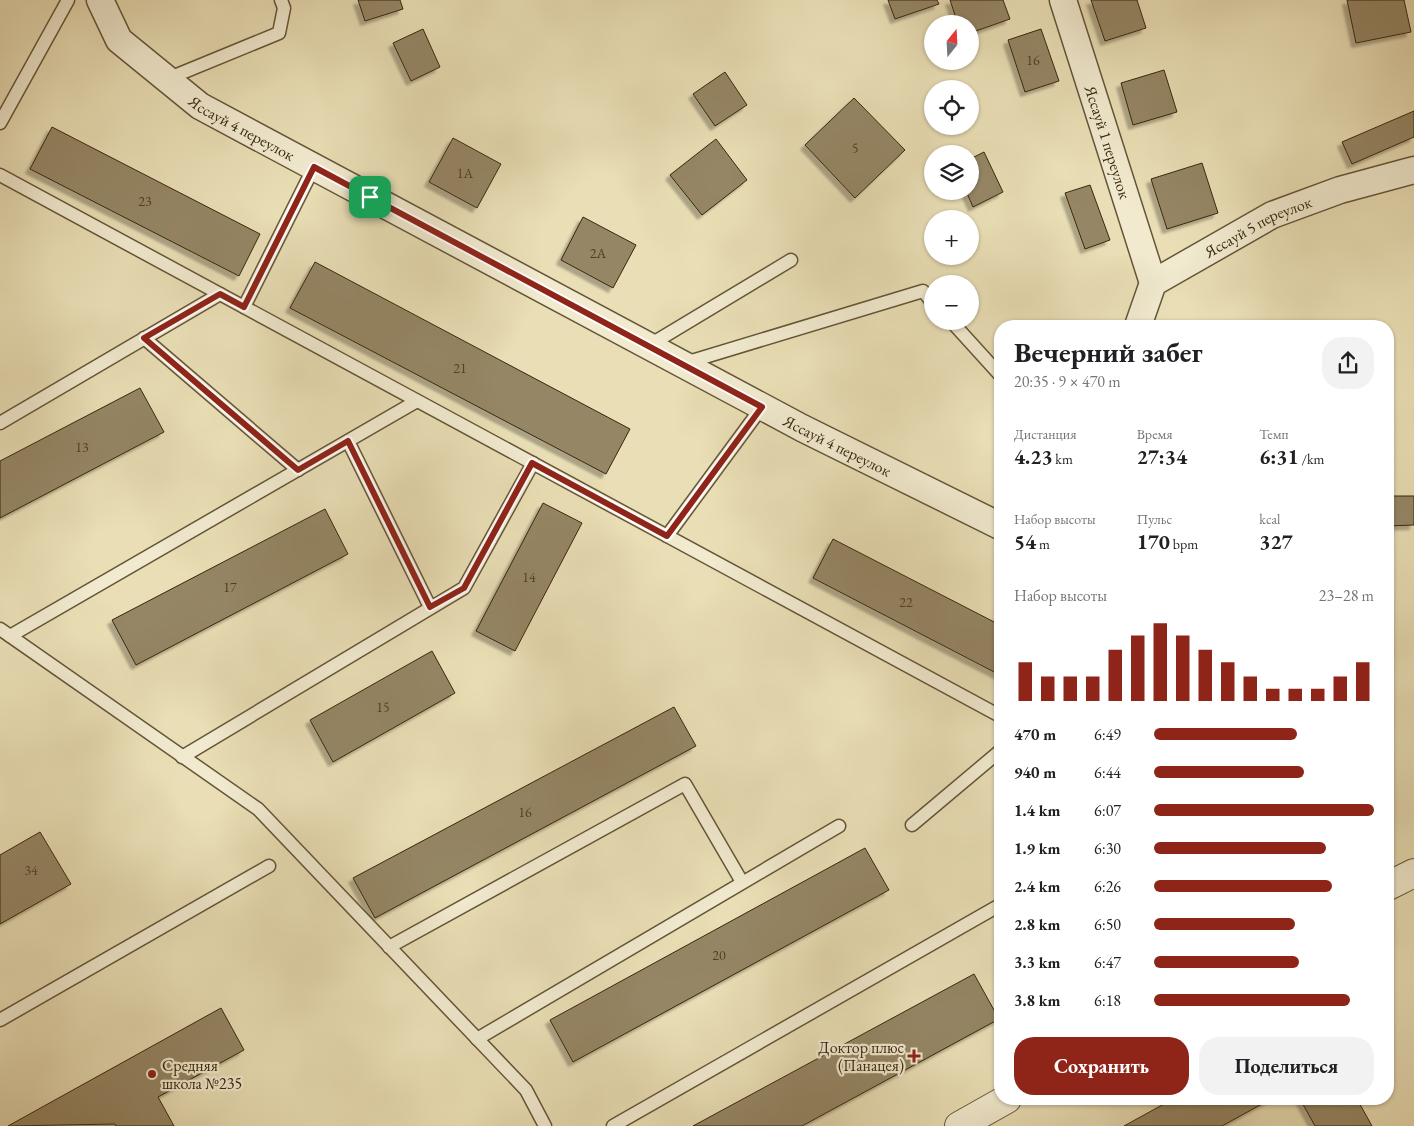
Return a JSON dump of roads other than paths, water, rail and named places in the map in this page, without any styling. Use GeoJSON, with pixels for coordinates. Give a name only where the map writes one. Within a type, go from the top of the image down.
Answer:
{"type":"FeatureCollection","features":[{"type":"Feature","properties":{"kind":"street","name":"Яссауй 4 переулок"},"geometry":{"type":"LineString","coordinates":[[100,0],[119,40],[200,106],[762,407],[994,523]]}},
{"type":"Feature","properties":{"kind":"street","name":"Яссауй 1 переулок"},"geometry":{"type":"LineString","coordinates":[[1063,0],[1153,283]]}},
{"type":"Feature","properties":{"kind":"street","name":"Яссауй 5 переулок"},"geometry":{"type":"LineString","coordinates":[[1153,283],[1272,215],[1340,190],[1414,170]]}},
{"type":"Feature","properties":{"kind":"street"},"geometry":{"type":"LineString","coordinates":[[1140,320],[1153,283]]}},
{"type":"Feature","properties":{"kind":"street"},"geometry":{"type":"LineString","coordinates":[[1394,883],[1414,873]]}},
{"type":"Feature","properties":{"kind":"street"},"geometry":{"type":"LineString","coordinates":[[959,1126],[996,1105]]}},
{"type":"Feature","properties":{"kind":"lane"},"geometry":{"type":"LineString","coordinates":[[0,123],[68,0]]}},
{"type":"Feature","properties":{"kind":"lane"},"geometry":{"type":"LineString","coordinates":[[167,79],[279,33],[284,8],[281,0]]}},
{"type":"Feature","properties":{"kind":"lane"},"geometry":{"type":"LineString","coordinates":[[244,307],[314,167]]}},
{"type":"Feature","properties":{"kind":"lane"},"geometry":{"type":"LineString","coordinates":[[0,175],[994,713]]}},
{"type":"Feature","properties":{"kind":"lane"},"geometry":{"type":"LineString","coordinates":[[648,346],[791,260]]}},
{"type":"Feature","properties":{"kind":"lane"},"geometry":{"type":"LineString","coordinates":[[683,364],[924,292]]}},
{"type":"Feature","properties":{"kind":"lane"},"geometry":{"type":"LineString","coordinates":[[0,423],[220,294]]}},
{"type":"Feature","properties":{"kind":"lane"},"geometry":{"type":"LineString","coordinates":[[958,330],[994,369]]}},
{"type":"Feature","properties":{"kind":"lane"},"geometry":{"type":"LineString","coordinates":[[144,338],[298,470]]}},
{"type":"Feature","properties":{"kind":"lane"},"geometry":{"type":"LineString","coordinates":[[417,400],[298,470],[5,632],[258,810],[526,1090],[545,1126]]}},
{"type":"Feature","properties":{"kind":"lane"},"geometry":{"type":"LineString","coordinates":[[667,536],[762,407]]}},
{"type":"Feature","properties":{"kind":"lane"},"geometry":{"type":"LineString","coordinates":[[348,441],[430,607]]}},
{"type":"Feature","properties":{"kind":"lane"},"geometry":{"type":"LineString","coordinates":[[182,757],[464,588],[532,463]]}},
{"type":"Feature","properties":{"kind":"lane"},"geometry":{"type":"LineString","coordinates":[[912,826],[994,756]]}},
{"type":"Feature","properties":{"kind":"lane"},"geometry":{"type":"LineString","coordinates":[[389,947],[685,784],[742,882]]}},
{"type":"Feature","properties":{"kind":"lane"},"geometry":{"type":"LineString","coordinates":[[477,1039],[839,826]]}},
{"type":"Feature","properties":{"kind":"lane"},"geometry":{"type":"LineString","coordinates":[[0,1020],[269,866]]}},
{"type":"Feature","properties":{"kind":"lane"},"geometry":{"type":"LineString","coordinates":[[613,1126],[994,907]]}},
{"type":"Feature","properties":{"kind":"place","name":"Доктор плюс (Панацея)"},"geometry":{"type":"Point","coordinates":[914,1056]}},
{"type":"Feature","properties":{"kind":"place","name":"Средняя школа №235"},"geometry":{"type":"Point","coordinates":[152,1074]}}]}
